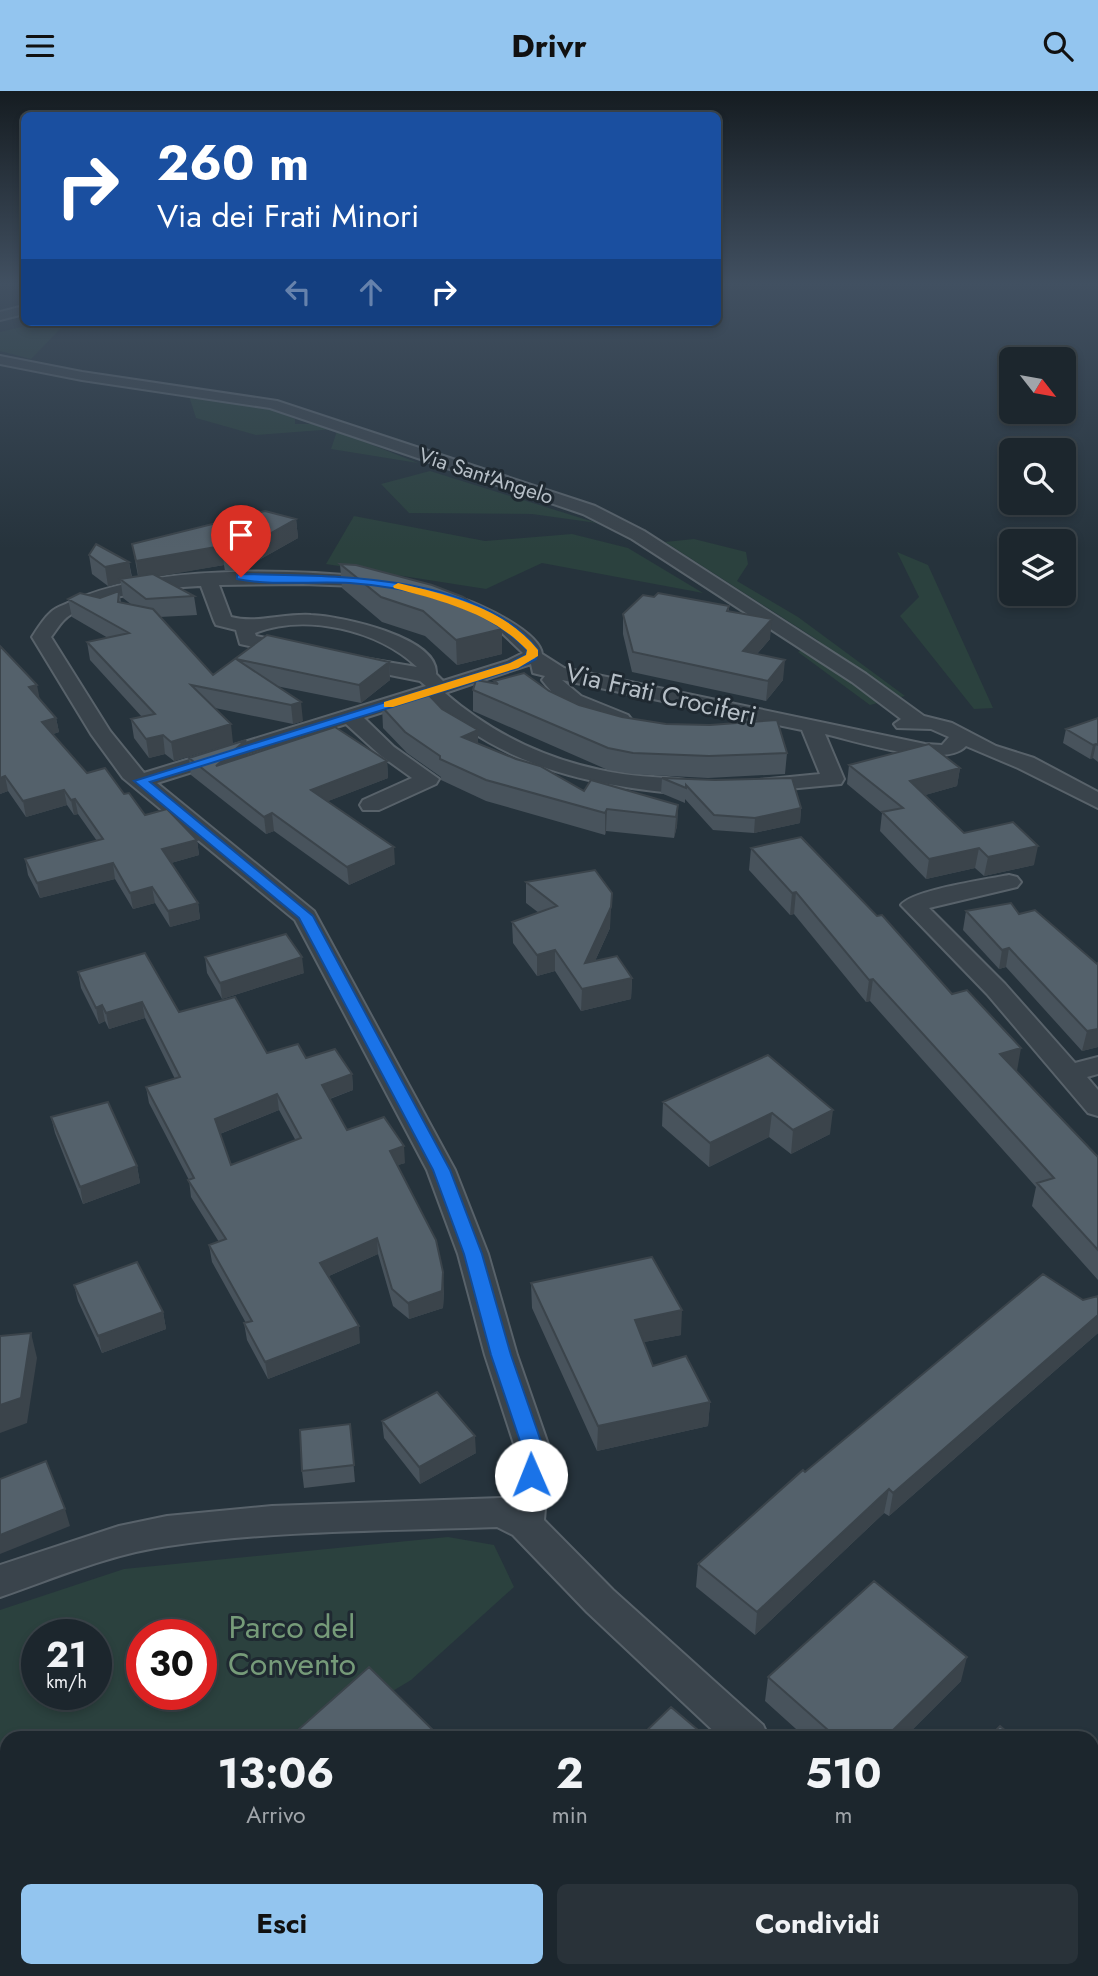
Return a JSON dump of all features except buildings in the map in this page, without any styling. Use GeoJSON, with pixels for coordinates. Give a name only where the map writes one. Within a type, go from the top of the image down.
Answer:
{"type":"FeatureCollection","features":[{"type":"Feature","properties":{"kind":"street","name":"Via Sant'Angelo"},"geometry":{"type":"LineString","coordinates":[[66,373],[272,404],[589,510],[638,535],[859,678],[907,730],[940,725],[952,742],[989,755],[1026,763],[1098,801]]}},
{"type":"Feature","properties":{"kind":"street"},"geometry":{"type":"LineString","coordinates":[[390,585],[351,580],[208,579],[146,587],[101,597],[59,615],[43,631],[41,637],[43,645],[116,757],[141,781],[305,916],[441,1170],[473,1254],[501,1355],[533,1450],[526,1525]]}},
{"type":"Feature","properties":{"kind":"street"},"geometry":{"type":"LineString","coordinates":[[208,579],[223,621],[250,628]]}},
{"type":"Feature","properties":{"kind":"street","name":"Via Frati Crociferi"},"geometry":{"type":"LineString","coordinates":[[442,597],[494,619],[533,650],[523,661],[558,673],[839,731],[907,730]]}},
{"type":"Feature","properties":{"kind":"street"},"geometry":{"type":"LineString","coordinates":[[306,652],[247,640],[245,630],[261,622],[318,621],[371,632],[399,643],[418,654],[428,666],[432,685],[452,712],[492,740],[541,760],[605,778],[646,784],[727,787],[833,779],[811,726]]}},
{"type":"Feature","properties":{"kind":"street"},"geometry":{"type":"LineString","coordinates":[[344,660],[432,685]]}},
{"type":"Feature","properties":{"kind":"street"},"geometry":{"type":"LineString","coordinates":[[141,781],[349,716],[432,685],[523,661]]}},
{"type":"Feature","properties":{"kind":"street"},"geometry":{"type":"LineString","coordinates":[[558,673],[552,680],[556,687],[594,711],[645,724]]}},
{"type":"Feature","properties":{"kind":"street"},"geometry":{"type":"LineString","coordinates":[[349,716],[387,751],[428,779],[371,805]]}},
{"type":"Feature","properties":{"kind":"street"},"geometry":{"type":"LineString","coordinates":[[732,728],[775,719]]}},
{"type":"Feature","properties":{"kind":"street"},"geometry":{"type":"LineString","coordinates":[[1009,882],[943,895],[913,905],[996,989],[1098,1107]]}},
{"type":"Feature","properties":{"kind":"street"},"geometry":{"type":"LineString","coordinates":[[1069,1073],[1098,1065]]}},
{"type":"Feature","properties":{"kind":"street"},"geometry":{"type":"LineString","coordinates":[[0,1581],[119,1541],[201,1527],[272,1521],[501,1512],[526,1525],[600,1601],[741,1731]]}},
{"type":"Feature","properties":{"kind":"green space"},"geometry":{"type":"Polygon","coordinates":[[[189,396],[267,407],[295,419],[295,424],[321,424],[335,429],[256,435],[196,418],[189,396]]]}},
{"type":"Feature","properties":{"kind":"green space"},"geometry":{"type":"Polygon","coordinates":[[[337,431],[418,463],[331,449],[337,431]]]}},
{"type":"Feature","properties":{"kind":"green space"},"geometry":{"type":"Polygon","coordinates":[[[430,471],[597,523],[532,514],[409,513],[381,484],[430,471]]]}},
{"type":"Feature","properties":{"kind":"green space"},"geometry":{"type":"Polygon","coordinates":[[[354,516],[485,541],[572,534],[628,548],[703,593],[542,563],[486,589],[326,564],[354,516]]]}},
{"type":"Feature","properties":{"kind":"green space"},"geometry":{"type":"Polygon","coordinates":[[[694,539],[746,552],[748,564],[737,581],[798,617],[905,696],[870,705],[798,652],[819,641],[665,542],[694,539]]]}},
{"type":"Feature","properties":{"kind":"green space"},"geometry":{"type":"Polygon","coordinates":[[[897,552],[928,565],[993,708],[974,709],[900,616],[919,597],[897,552]]]}},
{"type":"Feature","properties":{"kind":"green space","name":"Parco del Convento"},"geometry":{"type":"Polygon","coordinates":[[[448,1537],[494,1545],[514,1587],[411,1680],[327,1731],[0,1731],[0,1610],[124,1569],[448,1537]]]}},
{"type":"Feature","properties":{"kind":"slow traffic"},"geometry":{"type":"LineString","coordinates":[[389,704],[514,666],[532,656],[533,650],[494,619],[455,601],[398,586]]}},
{"type":"Feature","properties":{"kind":"route"},"geometry":{"type":"LineString","coordinates":[[241,577],[351,580],[402,587],[455,601],[494,619],[533,650],[532,656],[514,666],[141,781],[305,916],[441,1170],[473,1254],[501,1355],[533,1450],[531,1475]]}}]}
